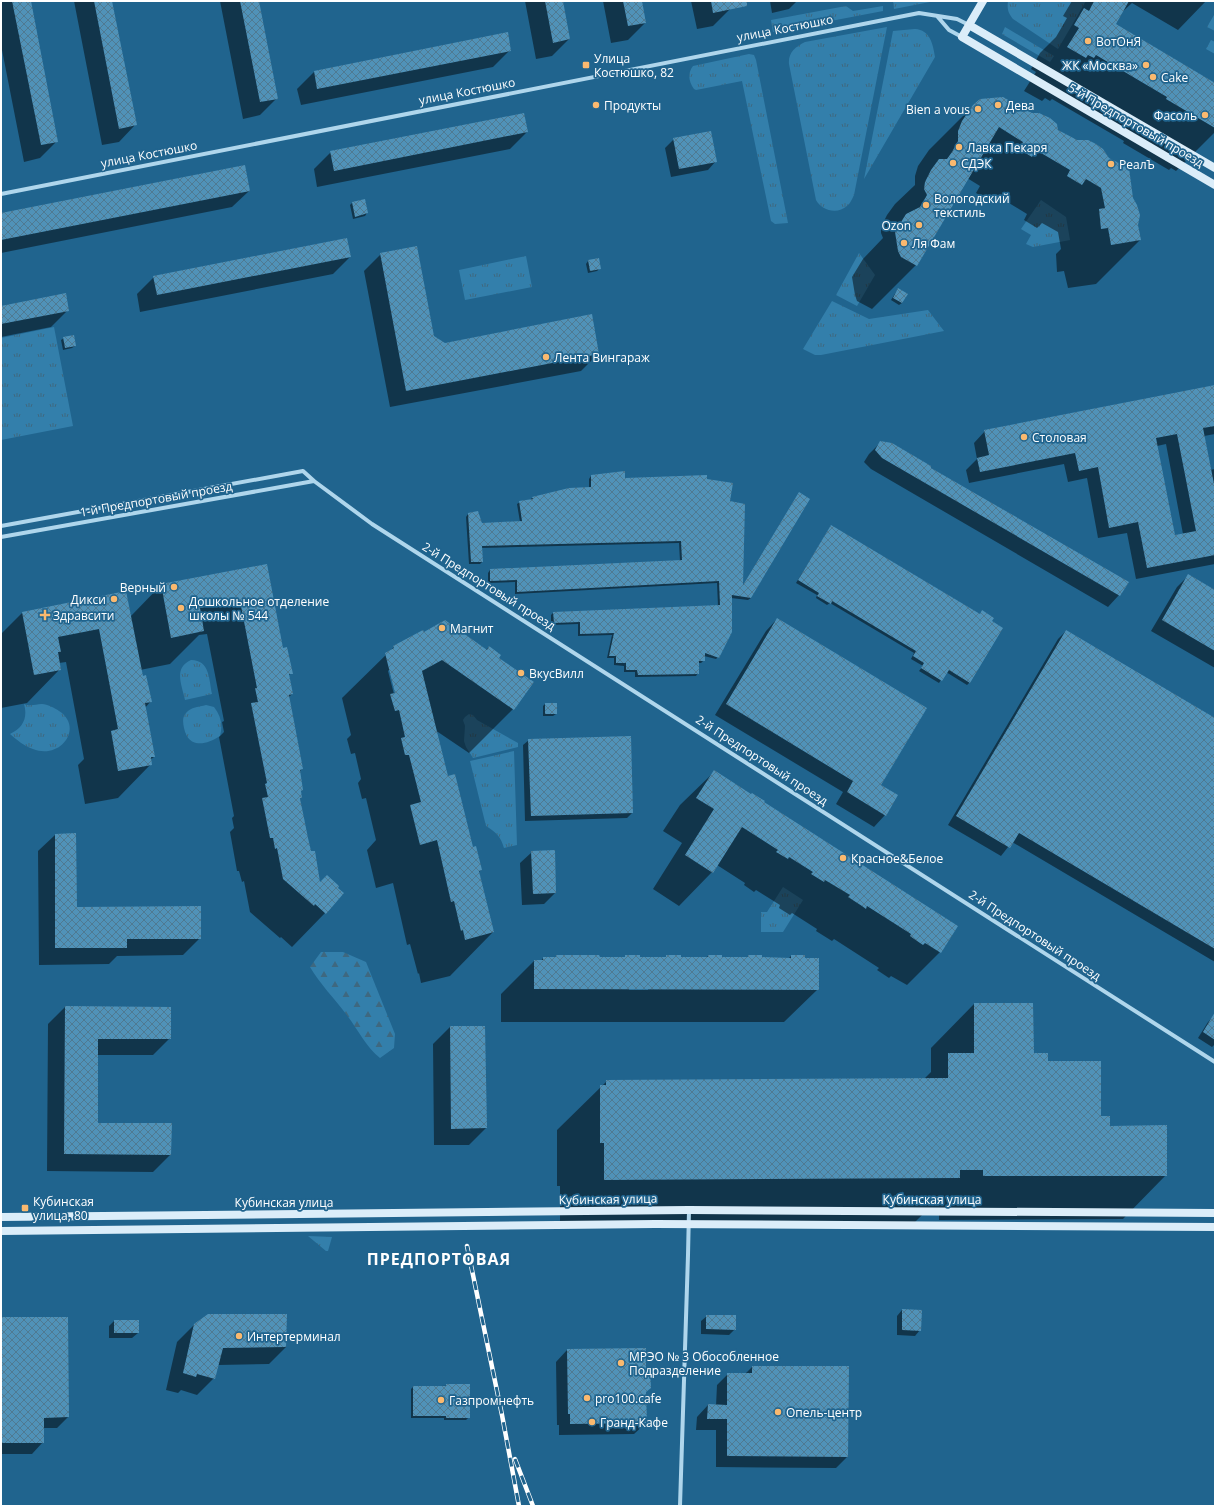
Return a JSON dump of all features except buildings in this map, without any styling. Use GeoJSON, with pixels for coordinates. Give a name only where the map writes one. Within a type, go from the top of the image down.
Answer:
{"type":"FeatureCollection","features":[{"type":"Feature","properties":{"kind":"main road"},"geometry":{"type":"LineString","coordinates":[[962,37],[983,1]]}},
{"type":"Feature","properties":{"kind":"main road","name":"5-й Предпортовый проезд"},"geometry":{"type":"LineString","coordinates":[[969,25],[1215,168]]}},
{"type":"Feature","properties":{"kind":"main road","name":"5-й Предпортовый проезд"},"geometry":{"type":"LineString","coordinates":[[962,37],[1215,185]]}},
{"type":"Feature","properties":{"kind":"main road","name":"Кубинская улица"},"geometry":{"type":"LineString","coordinates":[[1,1217],[688,1210],[1215,1213]]}},
{"type":"Feature","properties":{"kind":"main road"},"geometry":{"type":"LineString","coordinates":[[1,1231],[688,1224],[1215,1227]]}},
{"type":"Feature","properties":{"kind":"street","name":"улица Костюшко"},"geometry":{"type":"LineString","coordinates":[[1,194],[889,18],[919,13],[957,19],[969,25]]}},
{"type":"Feature","properties":{"kind":"street"},"geometry":{"type":"LineString","coordinates":[[937,16],[949,30],[962,37]]}},
{"type":"Feature","properties":{"kind":"street","name":"2-й Предпортовый проезд"},"geometry":{"type":"LineString","coordinates":[[303,471],[314,481],[372,524],[1215,1062]]}},
{"type":"Feature","properties":{"kind":"street","name":"1-й Предпортовый проезд"},"geometry":{"type":"LineString","coordinates":[[1,526],[303,471]]}},
{"type":"Feature","properties":{"kind":"street","name":"1-й Предпортовый проезд"},"geometry":{"type":"LineString","coordinates":[[1,537],[314,481]]}},
{"type":"Feature","properties":{"kind":"street"},"geometry":{"type":"LineString","coordinates":[[680,1506],[688,1210]]}},
{"type":"Feature","properties":{"kind":"green space"},"geometry":{"type":"Polygon","coordinates":[[[893,1],[935,1],[894,9],[893,1]]]}},
{"type":"Feature","properties":{"kind":"green space"},"geometry":{"type":"Polygon","coordinates":[[[1008,1],[1086,1],[1058,49],[1013,19],[1008,11],[1008,1]]]}},
{"type":"Feature","properties":{"kind":"green space"},"geometry":{"type":"Polygon","coordinates":[[[846,6],[853,11],[883,6],[883,11],[773,32],[771,20],[846,6]]]}},
{"type":"Feature","properties":{"kind":"green space"},"geometry":{"type":"Polygon","coordinates":[[[1215,15],[1215,31],[1207,27],[1215,15]]]}},
{"type":"Feature","properties":{"kind":"green space"},"geometry":{"type":"Polygon","coordinates":[[[887,27],[854,195],[849,204],[843,209],[834,211],[825,209],[816,200],[789,64],[791,54],[795,48],[805,42],[887,27]]]}},
{"type":"Feature","properties":{"kind":"green space"},"geometry":{"type":"Polygon","coordinates":[[[1005,27],[1054,56],[1050,62],[1002,34],[1005,27]]]}},
{"type":"Feature","properties":{"kind":"green space"},"geometry":{"type":"Polygon","coordinates":[[[915,29],[924,32],[930,38],[935,57],[864,179],[893,31],[915,29]]]}},
{"type":"Feature","properties":{"kind":"green space"},"geometry":{"type":"Polygon","coordinates":[[[1211,40],[1215,42],[1215,54],[1206,49],[1211,40]]]}},
{"type":"Feature","properties":{"kind":"green space"},"geometry":{"type":"Polygon","coordinates":[[[749,54],[754,55],[756,60],[788,223],[775,224],[771,221],[742,81],[696,90],[690,81],[689,75],[693,66],[749,54]]]}},
{"type":"Feature","properties":{"kind":"green space"},"geometry":{"type":"Polygon","coordinates":[[[1041,200],[1066,217],[1070,240],[1033,247],[1026,244],[1031,235],[1021,229],[1041,200]]]}},
{"type":"Feature","properties":{"kind":"green space"},"geometry":{"type":"Polygon","coordinates":[[[859,253],[875,275],[857,306],[836,295],[859,253]]]}},
{"type":"Feature","properties":{"kind":"green space"},"geometry":{"type":"Polygon","coordinates":[[[526,256],[532,287],[465,300],[459,270],[526,256]]]}},
{"type":"Feature","properties":{"kind":"green space"},"geometry":{"type":"Polygon","coordinates":[[[832,301],[869,319],[928,310],[944,331],[815,355],[803,349],[832,301]]]}},
{"type":"Feature","properties":{"kind":"green space"},"geometry":{"type":"Polygon","coordinates":[[[54,327],[73,426],[1,440],[1,338],[54,327]]]}},
{"type":"Feature","properties":{"kind":"green space"},"geometry":{"type":"Polygon","coordinates":[[[191,660],[202,663],[205,667],[208,672],[212,694],[185,700],[180,672],[185,663],[191,660]]]}},
{"type":"Feature","properties":{"kind":"green space"},"geometry":{"type":"Polygon","coordinates":[[[24,704],[42,704],[51,706],[66,718],[69,725],[69,733],[66,740],[60,746],[52,750],[43,751],[33,749],[24,745],[10,734],[21,726],[25,718],[24,704]]]}},
{"type":"Feature","properties":{"kind":"green space"},"geometry":{"type":"Polygon","coordinates":[[[206,705],[214,707],[218,714],[221,721],[220,736],[209,742],[193,742],[186,734],[183,724],[184,716],[190,710],[206,705]]]}},
{"type":"Feature","properties":{"kind":"green space"},"geometry":{"type":"Polygon","coordinates":[[[469,714],[518,743],[518,747],[473,758],[464,741],[465,726],[463,720],[469,714]]]}},
{"type":"Feature","properties":{"kind":"green space"},"geometry":{"type":"Polygon","coordinates":[[[514,751],[517,845],[504,848],[498,835],[486,826],[470,761],[514,751]]]}},
{"type":"Feature","properties":{"kind":"green space"},"geometry":{"type":"Polygon","coordinates":[[[783,887],[803,900],[783,932],[761,932],[761,912],[767,912],[783,887]]]}},
{"type":"Feature","properties":{"kind":"green space"},"geometry":{"type":"Polygon","coordinates":[[[321,952],[343,952],[366,962],[395,1034],[394,1048],[380,1058],[366,1043],[350,1019],[310,967],[321,952]]]}},
{"type":"Feature","properties":{"kind":"green space"},"geometry":{"type":"Polygon","coordinates":[[[308,1236],[332,1237],[328,1251],[326,1251],[308,1236]]]}},
{"type":"Feature","properties":{"kind":"railway"},"geometry":{"type":"LineString","coordinates":[[467,1246],[519,1506]]}},
{"type":"Feature","properties":{"kind":"railway"},"geometry":{"type":"LineString","coordinates":[[515,1459],[533,1506]]}},
{"type":"Feature","properties":{"kind":"place","name":"ВотОнЯ"},"geometry":{"type":"Point","coordinates":[1088,41]}},
{"type":"Feature","properties":{"kind":"place","name":"Улица Костюшко, 82"},"geometry":{"type":"Point","coordinates":[586,65]}},
{"type":"Feature","properties":{"kind":"place","name":"ЖК «Москва»"},"geometry":{"type":"Point","coordinates":[1146,65]}},
{"type":"Feature","properties":{"kind":"place","name":"Cake"},"geometry":{"type":"Point","coordinates":[1153,77]}},
{"type":"Feature","properties":{"kind":"place","name":"Продукты"},"geometry":{"type":"Point","coordinates":[596,105]}},
{"type":"Feature","properties":{"kind":"place","name":"Дева"},"geometry":{"type":"Point","coordinates":[998,105]}},
{"type":"Feature","properties":{"kind":"place","name":"Bien a vous"},"geometry":{"type":"Point","coordinates":[978,109]}},
{"type":"Feature","properties":{"kind":"place","name":"Фасоль"},"geometry":{"type":"Point","coordinates":[1205,115]}},
{"type":"Feature","properties":{"kind":"place","name":"Лавка Пекаря"},"geometry":{"type":"Point","coordinates":[959,147]}},
{"type":"Feature","properties":{"kind":"place","name":"СДЭК"},"geometry":{"type":"Point","coordinates":[953,163]}},
{"type":"Feature","properties":{"kind":"place","name":"РеалЪ"},"geometry":{"type":"Point","coordinates":[1111,164]}},
{"type":"Feature","properties":{"kind":"place","name":"Вологодский текстиль"},"geometry":{"type":"Point","coordinates":[926,205]}},
{"type":"Feature","properties":{"kind":"place","name":"Ozon"},"geometry":{"type":"Point","coordinates":[919,225]}},
{"type":"Feature","properties":{"kind":"place","name":"Ля Фам"},"geometry":{"type":"Point","coordinates":[904,243]}},
{"type":"Feature","properties":{"kind":"place","name":"Лента Вингараж"},"geometry":{"type":"Point","coordinates":[546,357]}},
{"type":"Feature","properties":{"kind":"place","name":"Столовая"},"geometry":{"type":"Point","coordinates":[1024,437]}},
{"type":"Feature","properties":{"kind":"place","name":"Верный"},"geometry":{"type":"Point","coordinates":[174,587]}},
{"type":"Feature","properties":{"kind":"place","name":"Дикси"},"geometry":{"type":"Point","coordinates":[114,599]}},
{"type":"Feature","properties":{"kind":"place","name":"Дошкольное отделение школы № 544"},"geometry":{"type":"Point","coordinates":[181,608]}},
{"type":"Feature","properties":{"kind":"place","name":"Здравсити"},"geometry":{"type":"Point","coordinates":[45,615]}},
{"type":"Feature","properties":{"kind":"place","name":"Магнит"},"geometry":{"type":"Point","coordinates":[442,628]}},
{"type":"Feature","properties":{"kind":"place","name":"ВкусВилл"},"geometry":{"type":"Point","coordinates":[521,673]}},
{"type":"Feature","properties":{"kind":"place","name":"Красное&Белое"},"geometry":{"type":"Point","coordinates":[843,858]}},
{"type":"Feature","properties":{"kind":"place","name":"Кубинская улица, 80"},"geometry":{"type":"Point","coordinates":[25,1208]}},
{"type":"Feature","properties":{"kind":"place","name":"Интертерминал"},"geometry":{"type":"Point","coordinates":[239,1336]}},
{"type":"Feature","properties":{"kind":"place","name":"МРЭО № 3 Обособленное Подразделение"},"geometry":{"type":"Point","coordinates":[621,1363]}},
{"type":"Feature","properties":{"kind":"place","name":"pro100.cafe"},"geometry":{"type":"Point","coordinates":[587,1398]}},
{"type":"Feature","properties":{"kind":"place","name":"Газпромнефть"},"geometry":{"type":"Point","coordinates":[441,1400]}},
{"type":"Feature","properties":{"kind":"place","name":"Опель-центр"},"geometry":{"type":"Point","coordinates":[778,1412]}},
{"type":"Feature","properties":{"kind":"place","name":"Гранд-Кафе"},"geometry":{"type":"Point","coordinates":[592,1422]}},
{"type":"Feature","properties":{"kind":"district","name":"ПРЕДПОРТОВАЯ"},"geometry":{"type":"Point","coordinates":[439,1259]}}]}
